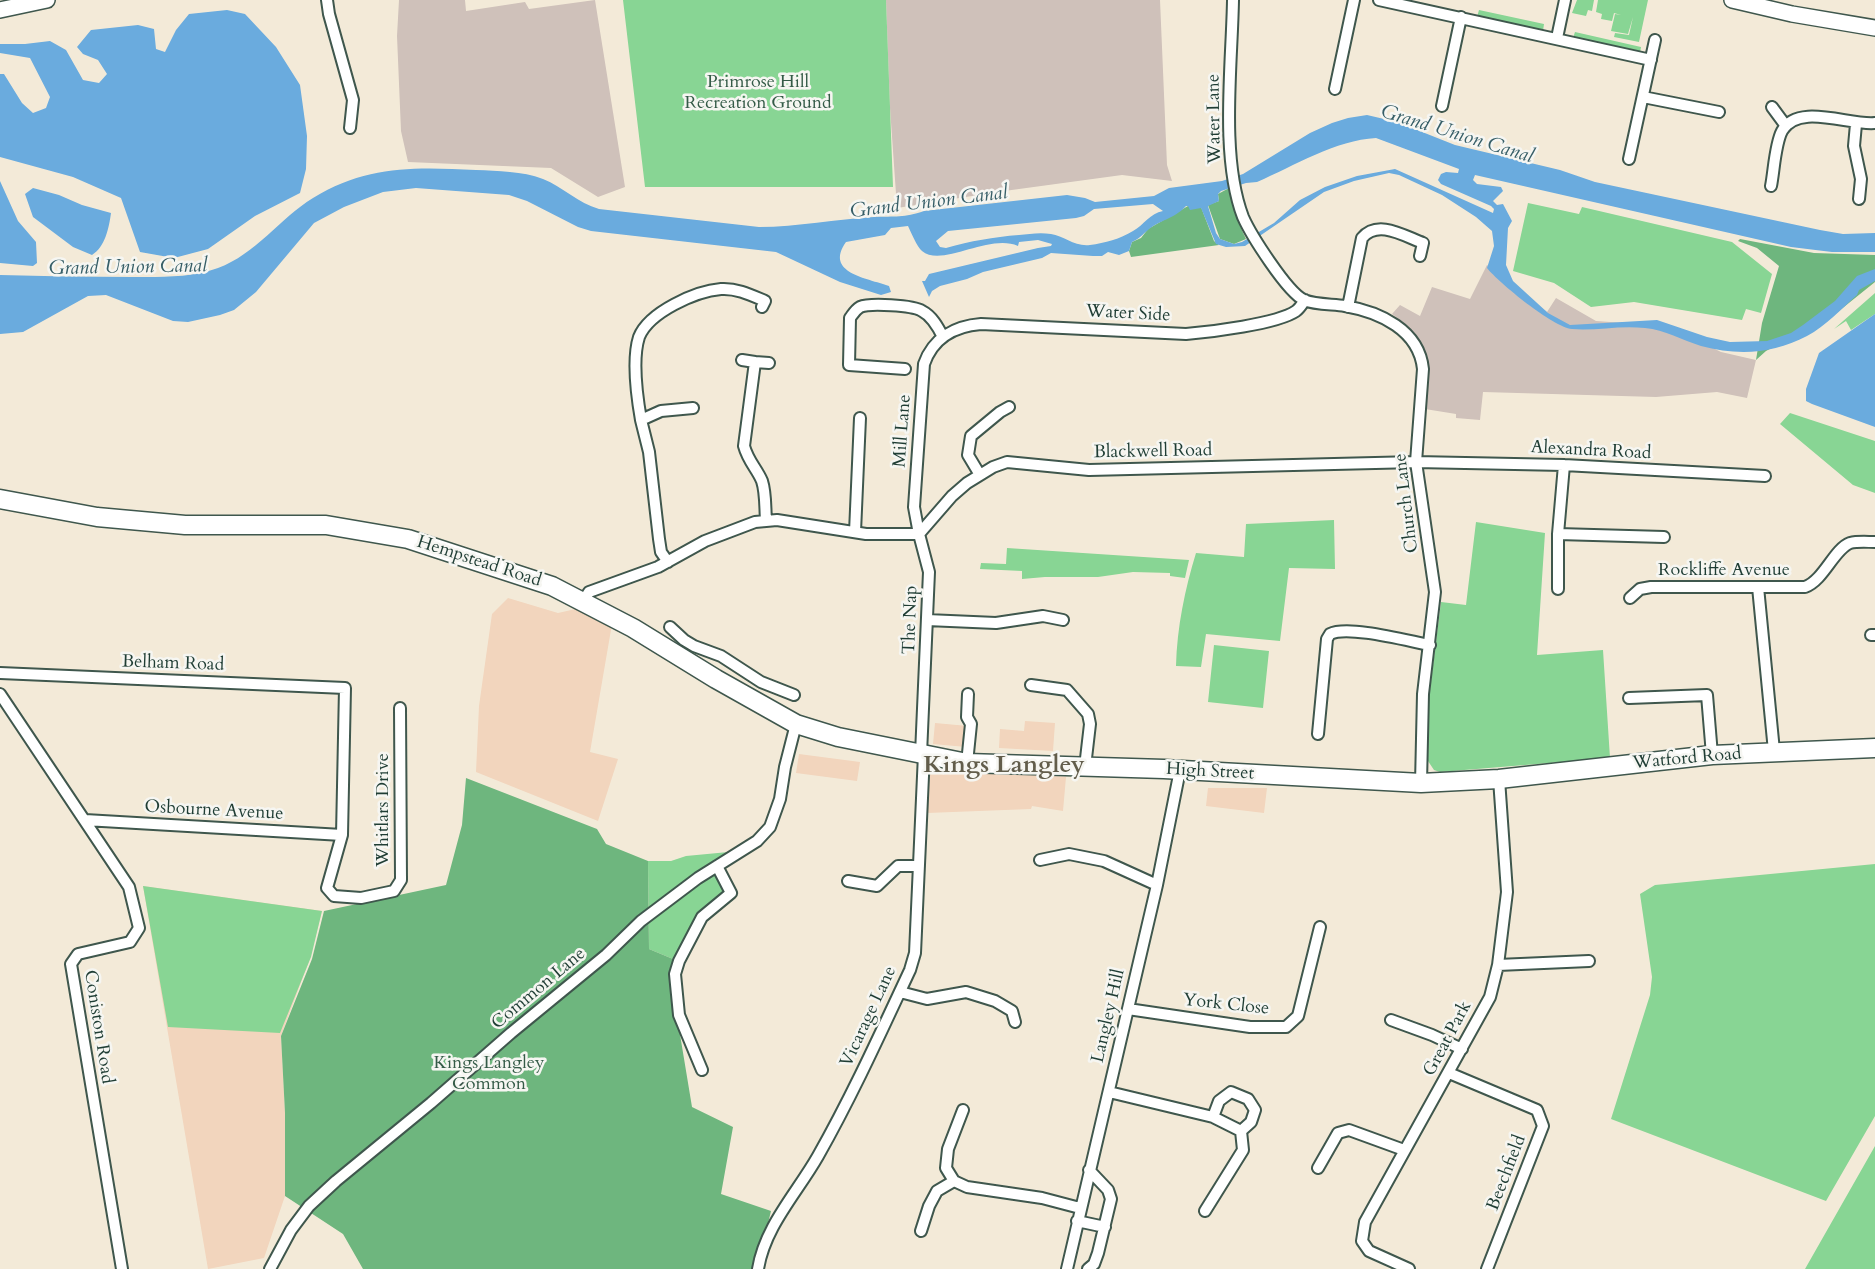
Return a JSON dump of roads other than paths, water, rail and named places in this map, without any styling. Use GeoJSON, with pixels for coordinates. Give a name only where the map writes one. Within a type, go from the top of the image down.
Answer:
{"type":"FeatureCollection","features":[{"type":"Feature","properties":{"kind":"main road","name":"Hempstead Road"},"geometry":{"type":"LineString","coordinates":[[0,499],[97,517],[185,525],[326,525],[396,537],[552,586],[633,628],[716,679],[796,724],[838,738],[923,754]]}},
{"type":"Feature","properties":{"kind":"main road","name":"Watford Road"},"geometry":{"type":"LineString","coordinates":[[1499,779],[1712,755],[1875,748]]}},
{"type":"Feature","properties":{"kind":"main road","name":"High Street"},"geometry":{"type":"LineString","coordinates":[[923,754],[967,763],[1180,770],[1388,783],[1499,779]]}},
{"type":"Feature","properties":{"kind":"street"},"geometry":{"type":"LineString","coordinates":[[0,10],[47,0]]}},
{"type":"Feature","properties":{"kind":"street"},"geometry":{"type":"LineString","coordinates":[[327,0],[354,100],[350,128]]}},
{"type":"Feature","properties":{"kind":"street","name":"Water Lane"},"geometry":{"type":"LineString","coordinates":[[1233,0],[1230,142],[1236,194],[1257,244],[1292,290],[1305,300]]}},
{"type":"Feature","properties":{"kind":"street"},"geometry":{"type":"LineString","coordinates":[[1335,89],[1354,0]]}},
{"type":"Feature","properties":{"kind":"street"},"geometry":{"type":"LineString","coordinates":[[1379,0],[1651,60]]}},
{"type":"Feature","properties":{"kind":"street"},"geometry":{"type":"LineString","coordinates":[[1557,38],[1565,0]]}},
{"type":"Feature","properties":{"kind":"street"},"geometry":{"type":"LineString","coordinates":[[1732,0],[1792,14],[1875,28]]}},
{"type":"Feature","properties":{"kind":"street"},"geometry":{"type":"LineString","coordinates":[[1442,106],[1461,17]]}},
{"type":"Feature","properties":{"kind":"street"},"geometry":{"type":"LineString","coordinates":[[1629,159],[1655,40]]}},
{"type":"Feature","properties":{"kind":"street"},"geometry":{"type":"LineString","coordinates":[[1643,97],[1719,112]]}},
{"type":"Feature","properties":{"kind":"street"},"geometry":{"type":"LineString","coordinates":[[1772,107],[1786,126]]}},
{"type":"Feature","properties":{"kind":"street"},"geometry":{"type":"LineString","coordinates":[[1771,186],[1779,138],[1786,126],[1803,117],[1815,116],[1856,124],[1875,123]]}},
{"type":"Feature","properties":{"kind":"street"},"geometry":{"type":"LineString","coordinates":[[1856,124],[1854,146],[1861,179],[1859,200]]}},
{"type":"Feature","properties":{"kind":"street"},"geometry":{"type":"LineString","coordinates":[[1348,307],[1362,238],[1367,232],[1382,228],[1429,244],[1420,256]]}},
{"type":"Feature","properties":{"kind":"street"},"geometry":{"type":"LineString","coordinates":[[668,562],[661,552],[649,452],[638,401],[637,347],[640,334],[650,323],[674,305],[707,292],[721,289],[737,290],[765,301]]}},
{"type":"Feature","properties":{"kind":"street","name":"Church Lane"},"geometry":{"type":"LineString","coordinates":[[1305,300],[1348,307],[1382,317],[1396,324],[1417,346],[1422,357],[1416,462],[1436,592],[1423,694],[1421,783]]}},
{"type":"Feature","properties":{"kind":"street","name":"Water Side"},"geometry":{"type":"LineString","coordinates":[[943,337],[955,329],[981,324],[1186,334],[1209,332],[1284,317],[1298,310],[1305,300]]}},
{"type":"Feature","properties":{"kind":"street"},"geometry":{"type":"LineString","coordinates":[[905,369],[845,364],[850,318],[861,307],[910,307],[921,310],[932,320],[943,337]]}},
{"type":"Feature","properties":{"kind":"street","name":"Mill Lane"},"geometry":{"type":"LineString","coordinates":[[919,534],[914,507],[924,364],[928,354],[943,337]]}},
{"type":"Feature","properties":{"kind":"street"},"geometry":{"type":"LineString","coordinates":[[742,360],[769,363]]}},
{"type":"Feature","properties":{"kind":"street"},"geometry":{"type":"LineString","coordinates":[[755,362],[744,447],[748,459],[761,479],[766,520]]}},
{"type":"Feature","properties":{"kind":"street"},"geometry":{"type":"LineString","coordinates":[[980,475],[968,455],[970,436],[999,412],[1009,407]]}},
{"type":"Feature","properties":{"kind":"street"},"geometry":{"type":"LineString","coordinates":[[641,420],[661,411],[693,408]]}},
{"type":"Feature","properties":{"kind":"street"},"geometry":{"type":"LineString","coordinates":[[855,532],[860,418]]}},
{"type":"Feature","properties":{"kind":"street","name":"Blackwell Road"},"geometry":{"type":"LineString","coordinates":[[919,534],[952,496],[967,483],[993,467],[1007,462],[1089,470],[1416,462]]}},
{"type":"Feature","properties":{"kind":"street","name":"Alexandra Road"},"geometry":{"type":"LineString","coordinates":[[1416,462],[1564,465],[1765,476]]}},
{"type":"Feature","properties":{"kind":"street"},"geometry":{"type":"LineString","coordinates":[[1558,590],[1558,534],[1564,465]]}},
{"type":"Feature","properties":{"kind":"street"},"geometry":{"type":"LineString","coordinates":[[582,603],[589,592],[658,567],[705,541],[766,520],[855,532],[919,534]]}},
{"type":"Feature","properties":{"kind":"street","name":"The Nap"},"geometry":{"type":"LineString","coordinates":[[919,534],[929,572],[923,754]]}},
{"type":"Feature","properties":{"kind":"street"},"geometry":{"type":"LineString","coordinates":[[1558,534],[1664,537]]}},
{"type":"Feature","properties":{"kind":"street","name":"Rockliffe Avenue"},"geometry":{"type":"LineString","coordinates":[[1630,598],[1640,589],[1651,586],[1805,587],[1814,582],[1846,545],[1854,542],[1875,542]]}},
{"type":"Feature","properties":{"kind":"street"},"geometry":{"type":"LineString","coordinates":[[1758,587],[1774,752]]}},
{"type":"Feature","properties":{"kind":"street"},"geometry":{"type":"LineString","coordinates":[[927,620],[996,623],[1043,616],[1063,620]]}},
{"type":"Feature","properties":{"kind":"street"},"geometry":{"type":"LineString","coordinates":[[670,627],[684,640],[727,660],[761,682],[794,695]]}},
{"type":"Feature","properties":{"kind":"street"},"geometry":{"type":"LineString","coordinates":[[1318,734],[1327,639],[1330,634],[1341,631],[1357,632],[1430,645]]}},
{"type":"Feature","properties":{"kind":"street"},"geometry":{"type":"LineString","coordinates":[[716,679],[727,660]]}},
{"type":"Feature","properties":{"kind":"street","name":"Belham Road"},"geometry":{"type":"LineString","coordinates":[[0,673],[345,688],[342,835]]}},
{"type":"Feature","properties":{"kind":"street"},"geometry":{"type":"LineString","coordinates":[[1031,685],[1067,690],[1088,714],[1090,724],[1085,767]]}},
{"type":"Feature","properties":{"kind":"street","name":"Coniston Road"},"geometry":{"type":"LineString","coordinates":[[0,694],[129,887],[139,928],[130,942],[78,954],[71,964],[122,1269]]}},
{"type":"Feature","properties":{"kind":"street"},"geometry":{"type":"LineString","coordinates":[[967,763],[971,724],[967,717],[968,694]]}},
{"type":"Feature","properties":{"kind":"street"},"geometry":{"type":"LineString","coordinates":[[1629,698],[1707,695],[1712,755]]}},
{"type":"Feature","properties":{"kind":"street","name":"Whitlars Drive"},"geometry":{"type":"LineString","coordinates":[[342,835],[327,888],[334,896],[361,898],[394,891],[401,880],[400,708]]}},
{"type":"Feature","properties":{"kind":"street","name":"Common Lane"},"geometry":{"type":"LineString","coordinates":[[270,1269],[291,1230],[309,1206],[336,1181],[606,955],[641,921],[717,866],[757,841],[770,827],[780,800],[787,758],[796,724]]}},
{"type":"Feature","properties":{"kind":"street","name":"Vicarage Lane"},"geometry":{"type":"LineString","coordinates":[[758,1269],[761,1250],[818,1157],[910,970],[915,953],[923,754]]}},
{"type":"Feature","properties":{"kind":"street","name":"Langley Hill"},"geometry":{"type":"LineString","coordinates":[[1067,1269],[1157,885],[1180,770]]}},
{"type":"Feature","properties":{"kind":"street","name":"Great Park"},"geometry":{"type":"LineString","coordinates":[[1409,1269],[1369,1251],[1362,1241],[1365,1222],[1490,997],[1498,965],[1508,892],[1499,779]]}},
{"type":"Feature","properties":{"kind":"street","name":"Osbourne Avenue"},"geometry":{"type":"LineString","coordinates":[[85,820],[342,835]]}},
{"type":"Feature","properties":{"kind":"street"},"geometry":{"type":"LineString","coordinates":[[1040,860],[1069,854],[1104,861],[1157,885]]}},
{"type":"Feature","properties":{"kind":"street"},"geometry":{"type":"LineString","coordinates":[[702,1070],[679,1015],[675,974],[679,961],[702,917],[730,893],[717,866]]}},
{"type":"Feature","properties":{"kind":"street"},"geometry":{"type":"LineString","coordinates":[[848,881],[877,886],[898,866],[919,866]]}},
{"type":"Feature","properties":{"kind":"street","name":"York Close"},"geometry":{"type":"LineString","coordinates":[[1128,1009],[1250,1027],[1286,1027],[1298,1016],[1320,927]]}},
{"type":"Feature","properties":{"kind":"street"},"geometry":{"type":"LineString","coordinates":[[1498,965],[1589,961]]}},
{"type":"Feature","properties":{"kind":"street"},"geometry":{"type":"LineString","coordinates":[[900,992],[927,999],[966,992],[995,1001],[1012,1011],[1015,1022]]}},
{"type":"Feature","properties":{"kind":"street"},"geometry":{"type":"LineString","coordinates":[[1390,1020],[1462,1049]]}},
{"type":"Feature","properties":{"kind":"street","name":"Beechfield"},"geometry":{"type":"LineString","coordinates":[[1449,1073],[1537,1110],[1543,1126],[1487,1269]]}},
{"type":"Feature","properties":{"kind":"street"},"geometry":{"type":"LineString","coordinates":[[1109,1092],[1213,1117],[1240,1131]]}},
{"type":"Feature","properties":{"kind":"street"},"geometry":{"type":"LineString","coordinates":[[1213,1117],[1219,1101],[1231,1092],[1248,1099],[1255,1110],[1251,1122],[1240,1131]]}},
{"type":"Feature","properties":{"kind":"street"},"geometry":{"type":"LineString","coordinates":[[963,1110],[948,1149],[946,1168],[954,1181],[967,1187],[1042,1198],[1080,1208]]}},
{"type":"Feature","properties":{"kind":"street"},"geometry":{"type":"LineString","coordinates":[[1318,1168],[1338,1133],[1349,1130],[1404,1150]]}},
{"type":"Feature","properties":{"kind":"street"},"geometry":{"type":"LineString","coordinates":[[1204,1211],[1243,1150],[1240,1131]]}},
{"type":"Feature","properties":{"kind":"street"},"geometry":{"type":"LineString","coordinates":[[1088,1269],[1094,1264],[1111,1199],[1108,1190],[1089,1170]]}},
{"type":"Feature","properties":{"kind":"street"},"geometry":{"type":"LineString","coordinates":[[921,1231],[929,1206],[937,1191],[954,1181]]}},
{"type":"Feature","properties":{"kind":"street"},"geometry":{"type":"LineString","coordinates":[[1077,1221],[1105,1227]]}},
{"type":"Feature","properties":{"kind":"water"},"geometry":{"type":"Polygon","coordinates":[[[227,10],[245,14],[276,47],[300,85],[307,136],[306,169],[300,193],[255,216],[208,249],[174,258],[140,252],[121,198],[73,177],[0,157],[0,74],[4,74],[22,103],[33,113],[46,108],[50,97],[30,58],[0,53],[0,44],[50,41],[66,50],[83,80],[99,83],[107,74],[98,60],[83,54],[77,47],[91,30],[138,25],[154,29],[156,49],[165,52],[176,30],[189,14],[227,10]]]}},
{"type":"Feature","properties":{"kind":"water"},"geometry":{"type":"Polygon","coordinates":[[[1367,115],[1397,122],[1455,145],[1560,170],[1595,182],[1820,230],[1843,234],[1875,233],[1875,252],[1832,252],[1791,247],[1475,175],[1473,180],[1477,184],[1501,187],[1503,191],[1493,201],[1497,205],[1503,204],[1512,221],[1508,228],[1506,265],[1513,281],[1548,313],[1570,325],[1657,320],[1707,337],[1730,342],[1767,341],[1791,333],[1803,325],[1835,301],[1857,276],[1875,269],[1875,281],[1859,290],[1857,295],[1833,317],[1807,336],[1781,347],[1742,352],[1701,346],[1652,329],[1626,327],[1572,329],[1552,321],[1514,293],[1487,268],[1494,246],[1492,231],[1476,217],[1442,195],[1399,175],[1389,173],[1354,181],[1324,192],[1245,246],[1226,247],[1216,244],[1201,208],[1190,210],[1186,206],[1152,227],[1132,242],[1129,251],[1119,255],[1108,252],[1102,256],[1051,253],[1042,258],[983,272],[940,286],[932,291],[929,297],[922,281],[925,281],[929,274],[1052,244],[1038,240],[1019,242],[1018,246],[1006,243],[994,244],[941,256],[931,255],[920,249],[908,226],[891,228],[885,235],[846,242],[840,261],[851,273],[889,286],[891,292],[881,295],[840,282],[776,252],[591,231],[509,195],[416,188],[383,192],[344,207],[314,223],[256,292],[234,310],[220,315],[188,322],[173,321],[106,295],[88,296],[23,332],[0,334],[0,275],[153,277],[208,271],[232,262],[244,254],[301,206],[333,187],[353,179],[392,170],[432,168],[518,173],[543,179],[599,209],[774,227],[905,216],[924,211],[1067,195],[1095,202],[1154,196],[1169,188],[1222,181],[1243,174],[1310,133],[1348,118],[1367,115]],[[1376,138],[1346,143],[1257,182],[1221,191],[1218,194],[1219,201],[1208,206],[1216,233],[1220,239],[1234,244],[1242,242],[1274,223],[1300,200],[1325,187],[1357,176],[1395,169],[1493,213],[1494,209],[1491,206],[1441,184],[1438,180],[1441,174],[1458,173],[1459,169],[1376,138]],[[1153,204],[1094,209],[1076,218],[948,231],[936,241],[940,247],[946,248],[991,238],[1043,233],[1056,235],[1079,244],[1096,244],[1128,234],[1154,214],[1163,211],[1153,204]]]}},
{"type":"Feature","properties":{"kind":"water"},"geometry":{"type":"Polygon","coordinates":[[[0,181],[18,221],[36,242],[37,263],[33,266],[0,263],[0,181]]]}},
{"type":"Feature","properties":{"kind":"water"},"geometry":{"type":"Polygon","coordinates":[[[33,188],[111,213],[106,237],[96,252],[92,255],[73,247],[33,217],[25,194],[33,188]]]}},
{"type":"Feature","properties":{"kind":"water"},"geometry":{"type":"Polygon","coordinates":[[[1875,314],[1875,427],[1806,401],[1806,389],[1819,353],[1875,314]]]}},
{"type":"Feature","properties":{"kind":"district","name":"Kings Langley"},"geometry":{"type":"Point","coordinates":[1004,766]}},
{"type":"Feature","properties":{"kind":"park label","name":"Primrose Hill Recreation Ground"},"geometry":{"type":"Point","coordinates":[758,94]}},
{"type":"Feature","properties":{"kind":"park label","name":"Kings Langley Common"},"geometry":{"type":"Point","coordinates":[489,1074]}},
{"type":"Feature","properties":{"kind":"water label","name":"Grand Union Canal"},"geometry":{"type":"Point","coordinates":[1457,135]}},
{"type":"Feature","properties":{"kind":"water label","name":"Grand Union Canal"},"geometry":{"type":"Point","coordinates":[929,203]}},
{"type":"Feature","properties":{"kind":"water label","name":"Grand Union Canal"},"geometry":{"type":"Point","coordinates":[128,268]}}]}
